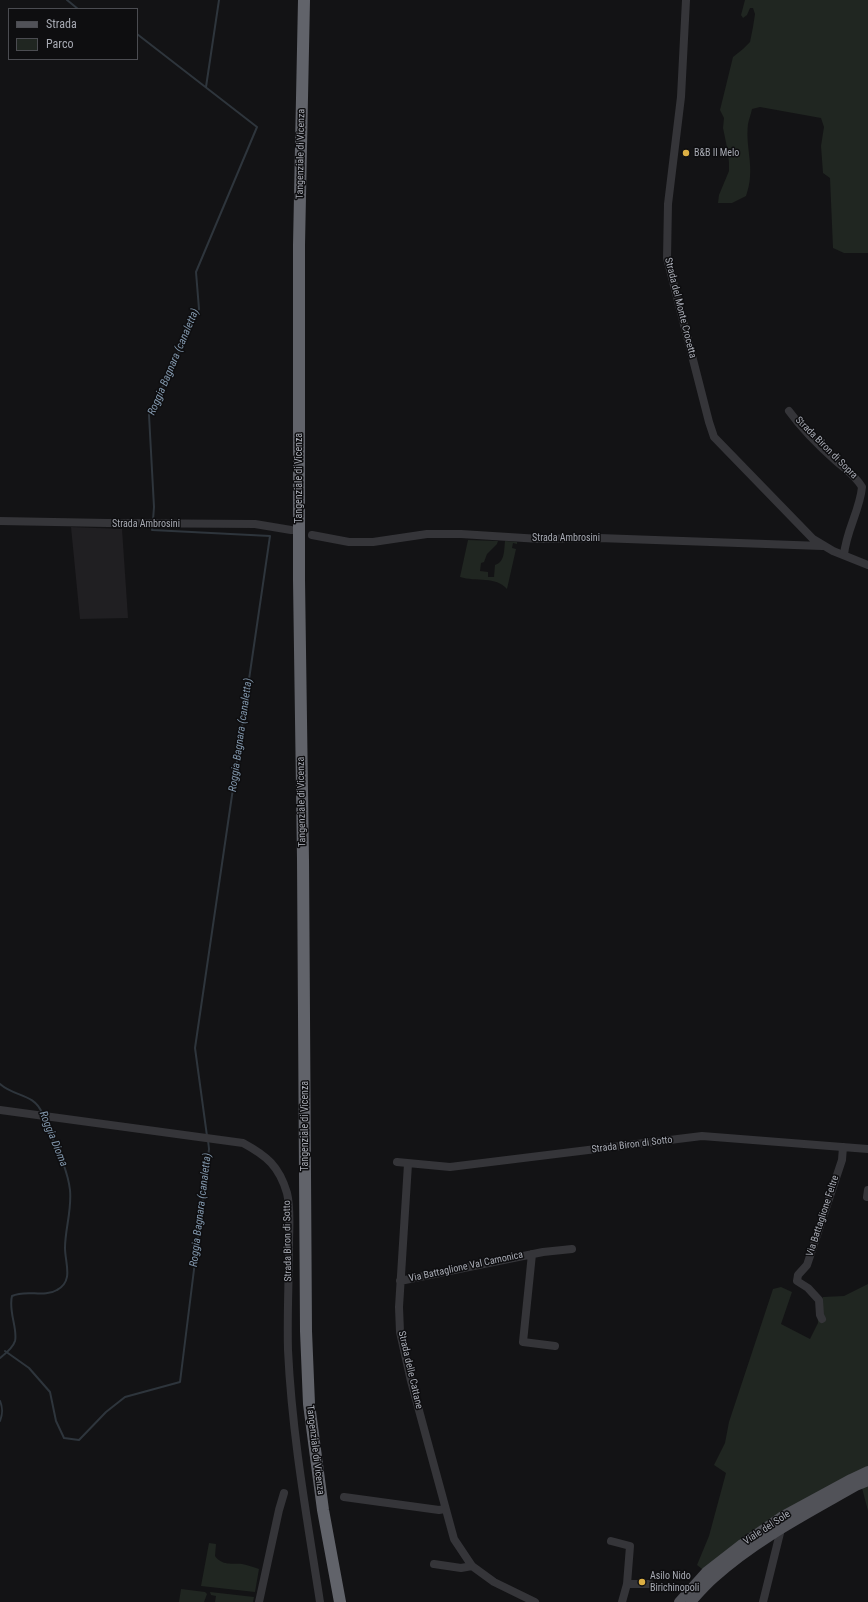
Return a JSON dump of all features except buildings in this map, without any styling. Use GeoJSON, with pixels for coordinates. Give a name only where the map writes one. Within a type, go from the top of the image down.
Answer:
{"type":"FeatureCollection","features":[{"type":"Feature","properties":{"kind":"highway","name":"Tangenziale di Vicenza"},"geometry":{"type":"LineString","coordinates":[[304,0],[299,253],[299,580],[303,867],[306,1331],[310,1412],[323,1510],[340,1602]]}},
{"type":"Feature","properties":{"kind":"main road","name":"Viale del Sole"},"geometry":{"type":"LineString","coordinates":[[679,1602],[706,1572],[742,1544],[781,1517],[868,1471]]}},
{"type":"Feature","properties":{"kind":"main road","name":"Viale del Sole"},"geometry":{"type":"LineString","coordinates":[[691,1602],[713,1578],[745,1553],[781,1529],[856,1486],[868,1481]]}},
{"type":"Feature","properties":{"kind":"street","name":"Strada del Monte Crocetta"},"geometry":{"type":"LineString","coordinates":[[686,0],[681,98],[668,204],[667,258],[714,437],[813,539],[822,546]]}},
{"type":"Feature","properties":{"kind":"street","name":"Strada Biron di Sopra"},"geometry":{"type":"LineString","coordinates":[[790,411],[799,424],[835,461],[849,471],[862,487],[857,510],[846,541],[844,555]]}},
{"type":"Feature","properties":{"kind":"street","name":"Strada Ambrosini"},"geometry":{"type":"LineString","coordinates":[[0,521],[108,524],[255,524],[291,530]]}},
{"type":"Feature","properties":{"kind":"street","name":"Strada Ambrosini"},"geometry":{"type":"LineString","coordinates":[[312,535],[349,542],[373,542],[427,534],[461,534],[540,539],[599,538],[822,546]]}},
{"type":"Feature","properties":{"kind":"street"},"geometry":{"type":"LineString","coordinates":[[822,546],[868,565]]}},
{"type":"Feature","properties":{"kind":"street","name":"Strada Biron di Sotto"},"geometry":{"type":"LineString","coordinates":[[0,1110],[243,1143],[260,1152],[270,1160],[281,1176],[287,1195],[289,1228],[288,1348],[292,1409],[302,1490],[320,1602]]}},
{"type":"Feature","properties":{"kind":"street","name":"Strada Biron di Sotto"},"geometry":{"type":"LineString","coordinates":[[398,1162],[450,1167],[702,1136],[868,1149]]}},
{"type":"Feature","properties":{"kind":"street","name":"Via Battaglione Feltre"},"geometry":{"type":"LineString","coordinates":[[822,1319],[820,1315],[819,1300],[808,1288],[797,1281],[798,1275],[807,1265],[842,1160],[843,1147]]}},
{"type":"Feature","properties":{"kind":"street","name":"Strada delle Cattane"},"geometry":{"type":"LineString","coordinates":[[408,1164],[400,1281],[400,1332],[445,1509],[454,1539],[472,1566],[494,1582],[524,1600],[535,1602]]}},
{"type":"Feature","properties":{"kind":"street","name":"Via Battaglione Val Camonica"},"geometry":{"type":"LineString","coordinates":[[400,1281],[532,1254],[572,1249]]}},
{"type":"Feature","properties":{"kind":"street","name":"Via Battaglione Val Camonica"},"geometry":{"type":"LineString","coordinates":[[532,1254],[523,1342],[555,1346]]}},
{"type":"Feature","properties":{"kind":"street"},"geometry":{"type":"LineString","coordinates":[[259,1602],[284,1493]]}},
{"type":"Feature","properties":{"kind":"street"},"geometry":{"type":"LineString","coordinates":[[344,1497],[439,1510],[445,1509]]}},
{"type":"Feature","properties":{"kind":"street"},"geometry":{"type":"LineString","coordinates":[[763,1602],[781,1529]]}},
{"type":"Feature","properties":{"kind":"street"},"geometry":{"type":"LineString","coordinates":[[611,1541],[630,1546],[627,1584],[622,1602]]}},
{"type":"Feature","properties":{"kind":"street"},"geometry":{"type":"LineString","coordinates":[[434,1564],[461,1568],[472,1566]]}},
{"type":"Feature","properties":{"kind":"street"},"geometry":{"type":"LineString","coordinates":[[627,1584],[650,1584]]}},
{"type":"Feature","properties":{"kind":"shaded area"},"geometry":{"type":"Polygon","coordinates":[[[71,527],[122,529],[128,618],[80,619],[71,527]]]}},
{"type":"Feature","properties":{"kind":"green space"},"geometry":{"type":"Polygon","coordinates":[[[745,0],[868,0],[868,253],[844,253],[833,248],[830,178],[823,173],[821,146],[824,127],[821,118],[760,107],[752,109],[747,133],[750,177],[746,196],[732,203],[718,203],[719,195],[729,171],[728,152],[723,128],[724,118],[720,110],[733,57],[750,42],[755,14],[753,8],[750,8],[747,15],[743,18],[741,15],[745,0]]]}},
{"type":"Feature","properties":{"kind":"green space"},"geometry":{"type":"Polygon","coordinates":[[[468,540],[498,541],[487,554],[484,562],[481,563],[480,571],[488,572],[488,577],[494,577],[495,565],[501,561],[505,541],[517,542],[517,544],[513,543],[512,548],[516,549],[507,589],[497,582],[460,577],[468,540]]]}},
{"type":"Feature","properties":{"kind":"green space"},"geometry":{"type":"Polygon","coordinates":[[[868,1284],[868,1471],[781,1517],[706,1572],[697,1565],[709,1536],[726,1473],[714,1465],[725,1443],[729,1422],[773,1289],[781,1287],[792,1292],[781,1324],[810,1339],[818,1323],[817,1309],[823,1297],[844,1296],[868,1284]]]}},
{"type":"Feature","properties":{"kind":"green space"},"geometry":{"type":"Polygon","coordinates":[[[868,1485],[868,1511],[862,1488],[868,1485]]]}},
{"type":"Feature","properties":{"kind":"green space"},"geometry":{"type":"Polygon","coordinates":[[[209,1543],[216,1544],[215,1556],[224,1563],[244,1564],[259,1569],[255,1592],[201,1586],[209,1543]]]}},
{"type":"Feature","properties":{"kind":"green space"},"geometry":{"type":"Polygon","coordinates":[[[181,1589],[205,1592],[207,1594],[204,1602],[179,1602],[181,1589]]]}},
{"type":"Feature","properties":{"kind":"green space"},"geometry":{"type":"Polygon","coordinates":[[[210,1592],[254,1597],[253,1602],[215,1602],[216,1596],[211,1595],[210,1592]]]}},
{"type":"Feature","properties":{"kind":"waterway","name":"Roggia Bagnara (canaletta)"},"geometry":{"type":"LineString","coordinates":[[67,0],[77,8]]}},
{"type":"Feature","properties":{"kind":"waterway"},"geometry":{"type":"LineString","coordinates":[[206,87],[219,0]]}},
{"type":"Feature","properties":{"kind":"waterway","name":"Roggia Bagnara (canaletta)"},"geometry":{"type":"LineString","coordinates":[[138,35],[257,127],[196,272],[199,309],[149,415],[154,507],[153,520]]}},
{"type":"Feature","properties":{"kind":"waterway","name":"Roggia Bagnara (canaletta)"},"geometry":{"type":"LineString","coordinates":[[153,525],[152,530],[270,536],[195,1048],[207,1136]]}},
{"type":"Feature","properties":{"kind":"waterway","name":"Roggia Dioma"},"geometry":{"type":"LineString","coordinates":[[0,1084],[11,1091],[29,1098],[42,1113]]}},
{"type":"Feature","properties":{"kind":"waterway","name":"Roggia Dioma"},"geometry":{"type":"LineString","coordinates":[[0,1358],[14,1344],[16,1336],[11,1308],[12,1296],[23,1293],[41,1294],[52,1292],[62,1286],[67,1277],[65,1248],[70,1205],[70,1190],[63,1163],[44,1119]]}},
{"type":"Feature","properties":{"kind":"waterway","name":"Roggia Bagnara (canaletta)"},"geometry":{"type":"LineString","coordinates":[[5,1351],[29,1368],[50,1392],[56,1421],[64,1438],[79,1440],[106,1412],[125,1397],[180,1382],[209,1149],[208,1140]]}},
{"type":"Feature","properties":{"kind":"waterway","name":"Roggia Dioma"},"geometry":{"type":"LineString","coordinates":[[0,1401],[2,1406],[0,1421]]}},
{"type":"Feature","properties":{"kind":"place","name":"B&B Il Melo"},"geometry":{"type":"Point","coordinates":[686,153]}},
{"type":"Feature","properties":{"kind":"place","name":"Asilo Nido Birichinopoli"},"geometry":{"type":"Point","coordinates":[642,1582]}}]}
